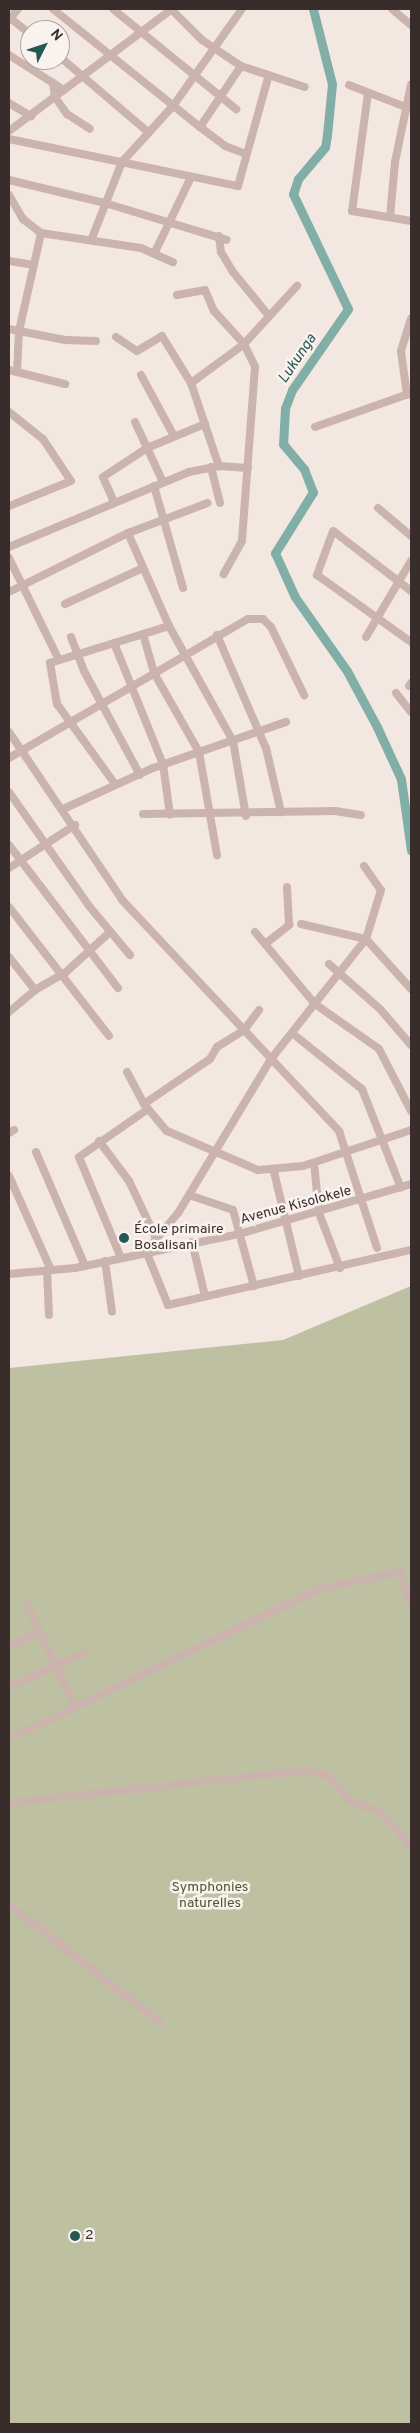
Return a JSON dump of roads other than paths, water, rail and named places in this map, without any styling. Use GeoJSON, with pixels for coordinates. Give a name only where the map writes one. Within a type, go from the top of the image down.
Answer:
{"type":"FeatureCollection","features":[{"type":"Feature","properties":{"kind":"street"},"geometry":{"type":"LineString","coordinates":[[18,9],[9,18],[20,26]]}},
{"type":"Feature","properties":{"kind":"street"},"geometry":{"type":"LineString","coordinates":[[53,9],[172,106],[225,146],[246,154]]}},
{"type":"Feature","properties":{"kind":"street"},"geometry":{"type":"LineString","coordinates":[[113,9],[194,77],[236,109]]}},
{"type":"Feature","properties":{"kind":"street"},"geometry":{"type":"LineString","coordinates":[[92,238],[122,162],[172,106],[215,50],[242,9]]}},
{"type":"Feature","properties":{"kind":"street"},"geometry":{"type":"LineString","coordinates":[[9,131],[112,56],[168,10],[215,50],[241,66],[268,78],[305,87]]}},
{"type":"Feature","properties":{"kind":"street"},"geometry":{"type":"LineString","coordinates":[[395,10],[411,25]]}},
{"type":"Feature","properties":{"kind":"street"},"geometry":{"type":"LineString","coordinates":[[9,55],[64,90]]}},
{"type":"Feature","properties":{"kind":"street"},"geometry":{"type":"LineString","coordinates":[[70,65],[148,132]]}},
{"type":"Feature","properties":{"kind":"street"},"geometry":{"type":"LineString","coordinates":[[200,127],[241,66]]}},
{"type":"Feature","properties":{"kind":"street"},"geometry":{"type":"LineString","coordinates":[[9,139],[238,186],[268,78]]}},
{"type":"Feature","properties":{"kind":"street"},"geometry":{"type":"LineString","coordinates":[[53,83],[55,97],[67,114],[90,129]]}},
{"type":"Feature","properties":{"kind":"street"},"geometry":{"type":"LineString","coordinates":[[390,217],[395,162],[410,108],[411,84]]}},
{"type":"Feature","properties":{"kind":"street"},"geometry":{"type":"LineString","coordinates":[[349,85],[410,108]]}},
{"type":"Feature","properties":{"kind":"street"},"geometry":{"type":"LineString","coordinates":[[368,93],[352,211],[411,221]]}},
{"type":"Feature","properties":{"kind":"street"},"geometry":{"type":"LineString","coordinates":[[9,103],[31,116]]}},
{"type":"Feature","properties":{"kind":"street"},"geometry":{"type":"LineString","coordinates":[[154,254],[191,177]]}},
{"type":"Feature","properties":{"kind":"street"},"geometry":{"type":"LineString","coordinates":[[9,180],[105,203],[223,238],[221,252],[233,272],[269,316]]}},
{"type":"Feature","properties":{"kind":"street"},"geometry":{"type":"LineString","coordinates":[[9,195],[23,219],[41,233],[92,238],[154,254],[173,262]]}},
{"type":"Feature","properties":{"kind":"street"},"geometry":{"type":"LineString","coordinates":[[9,380],[41,233]]}},
{"type":"Feature","properties":{"kind":"street"},"geometry":{"type":"LineString","coordinates":[[9,262],[34,265]]}},
{"type":"Feature","properties":{"kind":"street"},"geometry":{"type":"LineString","coordinates":[[191,383],[244,344],[297,286]]}},
{"type":"Feature","properties":{"kind":"street"},"geometry":{"type":"LineString","coordinates":[[177,295],[206,290],[214,311],[244,344],[255,367],[242,540],[224,574]]}},
{"type":"Feature","properties":{"kind":"street"},"geometry":{"type":"LineString","coordinates":[[316,427],[409,394],[401,351],[411,318]]}},
{"type":"Feature","properties":{"kind":"street"},"geometry":{"type":"LineString","coordinates":[[9,329],[96,341]]}},
{"type":"Feature","properties":{"kind":"street"},"geometry":{"type":"LineString","coordinates":[[116,337],[137,351],[162,336],[191,383],[205,424],[215,466],[220,503]]}},
{"type":"Feature","properties":{"kind":"street"},"geometry":{"type":"LineString","coordinates":[[12,371],[65,384]]}},
{"type":"Feature","properties":{"kind":"street"},"geometry":{"type":"LineString","coordinates":[[141,375],[174,436]]}},
{"type":"Feature","properties":{"kind":"street"},"geometry":{"type":"LineString","coordinates":[[9,412],[43,439],[71,481],[9,506]]}},
{"type":"Feature","properties":{"kind":"street"},"geometry":{"type":"LineString","coordinates":[[135,422],[163,482]]}},
{"type":"Feature","properties":{"kind":"street"},"geometry":{"type":"LineString","coordinates":[[114,502],[103,477],[147,448],[205,424]]}},
{"type":"Feature","properties":{"kind":"street"},"geometry":{"type":"LineString","coordinates":[[9,547],[163,482],[215,466],[248,468]]}},
{"type":"Feature","properties":{"kind":"street"},"geometry":{"type":"LineString","coordinates":[[154,486],[183,588]]}},
{"type":"Feature","properties":{"kind":"street"},"geometry":{"type":"LineString","coordinates":[[9,592],[128,533],[208,503]]}},
{"type":"Feature","properties":{"kind":"street"},"geometry":{"type":"LineString","coordinates":[[378,508],[411,536]]}},
{"type":"Feature","properties":{"kind":"street"},"geometry":{"type":"LineString","coordinates":[[411,591],[333,531],[317,574],[378,616],[411,642]]}},
{"type":"Feature","properties":{"kind":"street"},"geometry":{"type":"LineString","coordinates":[[128,533],[169,626],[233,742],[246,816]]}},
{"type":"Feature","properties":{"kind":"street"},"geometry":{"type":"LineString","coordinates":[[9,558],[58,658]]}},
{"type":"Feature","properties":{"kind":"street"},"geometry":{"type":"LineString","coordinates":[[366,637],[398,580],[411,561]]}},
{"type":"Feature","properties":{"kind":"street"},"geometry":{"type":"LineString","coordinates":[[65,604],[143,568]]}},
{"type":"Feature","properties":{"kind":"street"},"geometry":{"type":"LineString","coordinates":[[9,758],[71,723],[129,686],[248,619],[263,620],[279,639],[304,695]]}},
{"type":"Feature","properties":{"kind":"street"},"geometry":{"type":"LineString","coordinates":[[115,784],[55,698],[50,663],[58,658],[169,626]]}},
{"type":"Feature","properties":{"kind":"street"},"geometry":{"type":"LineString","coordinates":[[143,634],[154,673],[199,752],[212,814],[217,856]]}},
{"type":"Feature","properties":{"kind":"street"},"geometry":{"type":"LineString","coordinates":[[217,635],[260,731],[281,812]]}},
{"type":"Feature","properties":{"kind":"street"},"geometry":{"type":"LineString","coordinates":[[71,637],[102,704],[140,774]]}},
{"type":"Feature","properties":{"kind":"street"},"geometry":{"type":"LineString","coordinates":[[114,643],[129,686],[164,764],[170,815]]}},
{"type":"Feature","properties":{"kind":"street"},"geometry":{"type":"LineString","coordinates":[[396,694],[411,712]]}},
{"type":"Feature","properties":{"kind":"street"},"geometry":{"type":"LineString","coordinates":[[63,809],[115,784],[164,764],[233,742],[286,722]]}},
{"type":"Feature","properties":{"kind":"street"},"geometry":{"type":"LineString","coordinates":[[9,732],[75,825],[123,901],[339,1131],[349,1153],[377,1248]]}},
{"type":"Feature","properties":{"kind":"street"},"geometry":{"type":"LineString","coordinates":[[9,792],[110,932],[130,955]]}},
{"type":"Feature","properties":{"kind":"street"},"geometry":{"type":"LineString","coordinates":[[143,814],[246,816],[281,812],[361,815]]}},
{"type":"Feature","properties":{"kind":"street"},"geometry":{"type":"LineString","coordinates":[[9,868],[75,825]]}},
{"type":"Feature","properties":{"kind":"street"},"geometry":{"type":"LineString","coordinates":[[9,845],[88,952],[118,988]]}},
{"type":"Feature","properties":{"kind":"street"},"geometry":{"type":"LineString","coordinates":[[364,866],[381,890],[366,939],[271,1059],[188,1195],[157,1239],[146,1251],[168,1305],[340,1268],[411,1250]]}},
{"type":"Feature","properties":{"kind":"street"},"geometry":{"type":"LineString","coordinates":[[266,944],[289,925],[287,887]]}},
{"type":"Feature","properties":{"kind":"street"},"geometry":{"type":"LineString","coordinates":[[9,907],[109,1036]]}},
{"type":"Feature","properties":{"kind":"street"},"geometry":{"type":"LineString","coordinates":[[301,924],[366,939],[411,989]]}},
{"type":"Feature","properties":{"kind":"street"},"geometry":{"type":"LineString","coordinates":[[9,1012],[34,990],[60,975],[110,932]]}},
{"type":"Feature","properties":{"kind":"street"},"geometry":{"type":"LineString","coordinates":[[255,932],[316,1004],[379,1049],[411,1111]]}},
{"type":"Feature","properties":{"kind":"street"},"geometry":{"type":"LineString","coordinates":[[9,957],[34,990]]}},
{"type":"Feature","properties":{"kind":"street"},"geometry":{"type":"LineString","coordinates":[[329,964],[411,1044]]}},
{"type":"Feature","properties":{"kind":"street"},"geometry":{"type":"LineString","coordinates":[[121,1258],[78,1161],[99,1141],[210,1059],[217,1047],[244,1030],[259,1010]]}},
{"type":"Feature","properties":{"kind":"street"},"geometry":{"type":"LineString","coordinates":[[292,1033],[357,1082],[384,1140],[401,1188]]}},
{"type":"Feature","properties":{"kind":"street"},"geometry":{"type":"LineString","coordinates":[[127,1072],[146,1106],[174,1136],[248,1168],[274,1172],[314,1163],[349,1153],[411,1130]]}},
{"type":"Feature","properties":{"kind":"street"},"geometry":{"type":"LineString","coordinates":[[99,1141],[129,1181],[162,1248]]}},
{"type":"Feature","properties":{"kind":"street"},"geometry":{"type":"LineString","coordinates":[[36,1152],[85,1266]]}},
{"type":"Feature","properties":{"kind":"street"},"geometry":{"type":"LineString","coordinates":[[314,1163],[319,1213],[340,1268]]}},
{"type":"Feature","properties":{"kind":"street"},"geometry":{"type":"LineString","coordinates":[[274,1172],[284,1221],[299,1276]]}},
{"type":"Feature","properties":{"kind":"street"},"geometry":{"type":"LineString","coordinates":[[9,1176],[49,1270],[49,1315]]}},
{"type":"Feature","properties":{"kind":"street","name":"Avenue Kisolokele"},"geometry":{"type":"LineString","coordinates":[[9,1272],[85,1266],[146,1251],[239,1234],[363,1201],[411,1184]]}},
{"type":"Feature","properties":{"kind":"street"},"geometry":{"type":"LineString","coordinates":[[188,1195],[233,1210],[254,1286]]}},
{"type":"Feature","properties":{"kind":"street"},"geometry":{"type":"LineString","coordinates":[[192,1242],[205,1296]]}},
{"type":"Feature","properties":{"kind":"street"},"geometry":{"type":"LineString","coordinates":[[105,1261],[112,1312]]}},
{"type":"Feature","properties":{"kind":"street"},"geometry":{"type":"LineString","coordinates":[[9,1739],[74,1706],[347,1580],[400,1572],[411,1606]]}},
{"type":"Feature","properties":{"kind":"street"},"geometry":{"type":"LineString","coordinates":[[27,1605],[74,1706]]}},
{"type":"Feature","properties":{"kind":"street"},"geometry":{"type":"LineString","coordinates":[[9,1647],[40,1632]]}},
{"type":"Feature","properties":{"kind":"street"},"geometry":{"type":"LineString","coordinates":[[9,1687],[84,1653]]}},
{"type":"Feature","properties":{"kind":"street"},"geometry":{"type":"LineString","coordinates":[[9,1803],[308,1770],[329,1776],[350,1801],[380,1812],[411,1846]]}},
{"type":"Feature","properties":{"kind":"street"},"geometry":{"type":"LineString","coordinates":[[9,1905],[161,2023]]}},
{"type":"Feature","properties":{"kind":"waterway","name":"Lukunga"},"geometry":{"type":"LineString","coordinates":[[313,9],[332,84],[327,135],[325,147],[298,179],[293,194],[348,309],[292,390],[285,408],[283,444],[304,469],[313,492],[275,553],[295,597],[347,671],[377,727],[401,779],[411,850]]}},
{"type":"Feature","properties":{"kind":"place","name":"École primaire Bosalisani"},"geometry":{"type":"Point","coordinates":[124,1238]}},
{"type":"Feature","properties":{"kind":"place","name":"2"},"geometry":{"type":"Point","coordinates":[75,2236]}},
{"type":"Feature","properties":{"kind":"park label","name":"Symphonies naturelles"},"geometry":{"type":"Point","coordinates":[210,1896]}}]}
